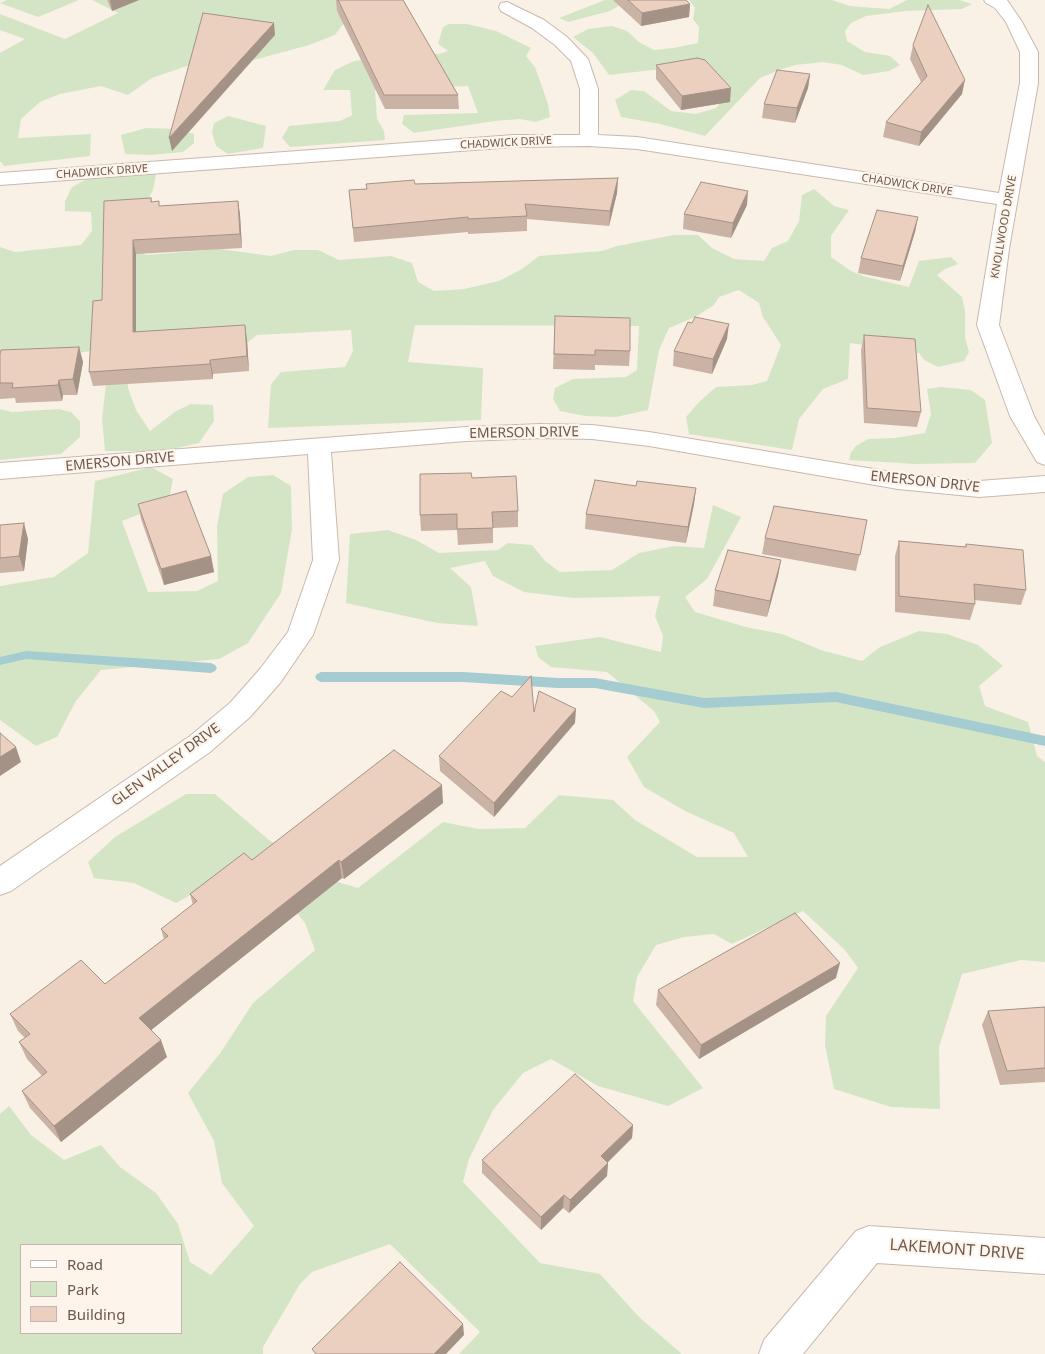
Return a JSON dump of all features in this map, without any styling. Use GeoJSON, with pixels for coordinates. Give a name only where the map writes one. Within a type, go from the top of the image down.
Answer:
{"type":"FeatureCollection","features":[{"type":"Feature","properties":{"kind":"street","name":"KNOLLWOOD DRIVE"},"geometry":{"type":"LineString","coordinates":[[1004,1],[1029,52],[1029,84],[988,325],[1022,416],[1045,457]]}},
{"type":"Feature","properties":{"kind":"street"},"geometry":{"type":"LineString","coordinates":[[507,7],[538,24],[562,41],[579,59],[589,89],[589,140]]}},
{"type":"Feature","properties":{"kind":"street","name":"CHADWICK DRIVE"},"geometry":{"type":"LineString","coordinates":[[0,179],[514,141],[589,140],[669,148],[1008,200]]}},
{"type":"Feature","properties":{"kind":"street","name":"EMERSON DRIVE"},"geometry":{"type":"LineString","coordinates":[[0,471],[475,433],[542,431],[592,432],[649,439],[898,481],[979,489],[1045,484]]}},
{"type":"Feature","properties":{"kind":"street","name":"GLEN VALLEY DRIVE"},"geometry":{"type":"LineString","coordinates":[[0,882],[200,744],[240,710],[270,676],[290,649],[300,635],[326,560],[319,446]]}},
{"type":"Feature","properties":{"kind":"street","name":"LAKEMONT DRIVE"},"geometry":{"type":"LineString","coordinates":[[778,1354],[869,1244],[1045,1256]]}},
{"type":"Feature","properties":{"kind":"green space"},"geometry":{"type":"Polygon","coordinates":[[[7,0],[79,0],[38,17],[0,3],[7,0]]]}},
{"type":"Feature","properties":{"kind":"green space"},"geometry":{"type":"Polygon","coordinates":[[[92,0],[358,0],[357,14],[343,24],[335,35],[309,45],[217,70],[201,70],[187,66],[152,78],[128,95],[101,86],[60,94],[40,102],[21,119],[18,138],[91,134],[90,156],[4,166],[0,161],[0,53],[25,39],[0,30],[0,14],[65,39],[118,13],[92,0]]]}},
{"type":"Feature","properties":{"kind":"green space"},"geometry":{"type":"Polygon","coordinates":[[[605,0],[643,0],[620,5],[610,11],[568,22],[559,18],[605,0]]]}},
{"type":"Feature","properties":{"kind":"green space"},"geometry":{"type":"Polygon","coordinates":[[[689,0],[832,0],[850,6],[889,9],[907,0],[959,0],[972,4],[962,9],[905,11],[866,16],[851,23],[845,31],[847,41],[865,52],[890,56],[900,65],[889,71],[863,75],[842,65],[823,62],[795,65],[782,69],[760,78],[705,136],[660,124],[621,117],[615,100],[631,90],[644,91],[671,111],[696,114],[716,108],[729,92],[698,65],[609,75],[593,53],[573,37],[588,29],[612,26],[627,31],[639,42],[654,50],[698,43],[699,27],[693,19],[695,8],[689,0]]]}},
{"type":"Feature","properties":{"kind":"green space"},"geometry":{"type":"Polygon","coordinates":[[[449,24],[467,24],[496,31],[531,48],[526,56],[535,67],[548,104],[550,117],[536,122],[520,119],[495,121],[414,133],[402,124],[404,115],[478,113],[468,86],[375,90],[377,119],[384,131],[385,140],[290,147],[282,138],[289,126],[340,121],[352,115],[350,90],[323,90],[335,70],[354,61],[421,53],[439,54],[448,51],[438,44],[443,27],[449,24]]]}},
{"type":"Feature","properties":{"kind":"green space"},"geometry":{"type":"Polygon","coordinates":[[[228,116],[266,126],[263,148],[228,154],[216,146],[212,132],[214,123],[228,116]]]}},
{"type":"Feature","properties":{"kind":"green space"},"geometry":{"type":"Polygon","coordinates":[[[146,128],[176,129],[194,134],[194,143],[183,152],[150,155],[125,154],[121,135],[146,128]]]}},
{"type":"Feature","properties":{"kind":"green space"},"geometry":{"type":"Polygon","coordinates":[[[156,174],[153,190],[145,205],[105,218],[103,245],[135,248],[146,255],[220,249],[271,256],[294,250],[318,250],[339,260],[391,256],[412,263],[418,282],[434,291],[464,289],[499,281],[522,269],[539,256],[602,251],[617,246],[674,235],[698,235],[712,248],[734,259],[764,261],[772,248],[788,241],[799,221],[802,195],[814,189],[834,206],[849,210],[831,236],[831,257],[851,271],[866,277],[909,287],[919,261],[951,257],[958,264],[945,269],[937,275],[962,297],[965,311],[965,337],[969,352],[964,361],[938,367],[924,360],[919,353],[850,343],[848,379],[823,389],[799,419],[792,450],[689,434],[686,417],[716,387],[752,385],[767,381],[781,345],[763,317],[759,303],[739,290],[719,297],[714,305],[695,317],[669,328],[659,350],[648,410],[616,417],[585,416],[560,411],[553,399],[555,388],[573,379],[626,377],[637,370],[639,326],[415,325],[408,362],[483,368],[481,420],[268,428],[271,384],[281,372],[345,367],[353,351],[351,330],[257,335],[247,343],[126,355],[128,388],[136,410],[150,431],[176,411],[191,404],[213,405],[214,421],[199,443],[163,451],[105,451],[102,419],[110,349],[47,356],[19,351],[0,352],[0,247],[15,252],[81,245],[92,231],[91,212],[65,211],[65,201],[72,187],[90,177],[156,174]]]}},
{"type":"Feature","properties":{"kind":"green space"},"geometry":{"type":"Polygon","coordinates":[[[941,387],[971,390],[985,400],[992,443],[975,463],[915,464],[849,460],[851,452],[856,446],[868,439],[895,438],[925,433],[931,414],[927,389],[941,387]]]}},
{"type":"Feature","properties":{"kind":"green space"},"geometry":{"type":"Polygon","coordinates":[[[0,409],[12,412],[59,409],[71,412],[80,421],[80,437],[61,454],[0,460],[0,409]]]}},
{"type":"Feature","properties":{"kind":"green space"},"geometry":{"type":"Polygon","coordinates":[[[151,467],[173,479],[168,503],[122,521],[148,592],[197,591],[218,581],[217,526],[223,494],[248,477],[273,475],[291,486],[292,529],[281,593],[248,643],[219,659],[101,670],[76,701],[57,737],[36,746],[0,720],[0,586],[54,577],[88,553],[95,481],[151,467]]]}},
{"type":"Feature","properties":{"kind":"green space"},"geometry":{"type":"Polygon","coordinates":[[[713,505],[741,517],[707,579],[685,597],[695,612],[746,627],[782,634],[821,650],[862,661],[880,647],[919,631],[947,634],[978,645],[1003,666],[979,686],[985,706],[1028,722],[1037,756],[1045,762],[1045,962],[1021,960],[962,974],[939,1047],[940,1109],[891,1107],[834,1089],[825,1045],[826,1016],[858,968],[845,950],[803,911],[732,944],[714,934],[684,937],[656,945],[637,977],[633,1001],[703,1088],[668,1106],[598,1086],[551,1059],[523,1073],[493,1110],[469,1159],[463,1182],[540,1263],[600,1274],[639,1317],[682,1354],[459,1354],[480,1332],[390,1244],[312,1272],[300,1284],[263,1347],[263,1354],[0,1354],[0,1114],[9,1106],[31,1135],[64,1160],[101,1145],[120,1167],[156,1193],[178,1224],[190,1262],[211,1275],[254,1226],[222,1183],[214,1141],[188,1093],[221,1052],[253,1003],[315,950],[305,923],[254,860],[176,903],[134,883],[94,878],[88,862],[115,837],[186,794],[215,794],[269,840],[331,880],[358,888],[443,822],[478,829],[525,828],[559,795],[613,800],[635,820],[697,857],[748,857],[734,833],[685,811],[644,787],[627,757],[660,722],[654,711],[607,672],[551,667],[538,657],[535,646],[600,637],[661,652],[663,636],[655,616],[660,596],[573,598],[524,592],[493,576],[485,561],[450,568],[471,587],[478,626],[437,623],[346,603],[350,534],[388,530],[416,540],[439,553],[498,550],[508,543],[532,545],[545,561],[560,572],[612,570],[639,553],[674,546],[704,548],[713,505]]]}},
{"type":"Feature","properties":{"kind":"building"},"geometry":{"type":"Polygon","coordinates":[[[338,0],[403,0],[458,95],[384,95],[338,0]]]}},
{"type":"Feature","properties":{"kind":"building"},"geometry":{"type":"Polygon","coordinates":[[[628,0],[686,0],[690,4],[642,13],[628,0]]]}},
{"type":"Feature","properties":{"kind":"building"},"geometry":{"type":"Polygon","coordinates":[[[928,5],[965,80],[921,132],[886,122],[927,76],[913,45],[928,5]]]}},
{"type":"Feature","properties":{"kind":"building"},"geometry":{"type":"Polygon","coordinates":[[[203,13],[274,23],[169,138],[203,13]]]}},
{"type":"Feature","properties":{"kind":"building"},"geometry":{"type":"Polygon","coordinates":[[[697,58],[705,60],[731,88],[682,96],[656,65],[697,58]]]}},
{"type":"Feature","properties":{"kind":"building"},"geometry":{"type":"Polygon","coordinates":[[[777,70],[810,74],[797,108],[764,104],[777,70]]]}},
{"type":"Feature","properties":{"kind":"building"},"geometry":{"type":"Polygon","coordinates":[[[618,178],[610,211],[525,204],[527,216],[468,219],[468,217],[353,228],[349,190],[367,189],[366,184],[414,180],[415,184],[618,178]]]}},
{"type":"Feature","properties":{"kind":"building"},"geometry":{"type":"Polygon","coordinates":[[[701,182],[748,191],[733,223],[684,214],[701,182]]]}},
{"type":"Feature","properties":{"kind":"building"},"geometry":{"type":"Polygon","coordinates":[[[151,198],[151,202],[159,201],[159,206],[238,201],[240,234],[133,240],[133,332],[245,325],[247,356],[210,360],[210,364],[89,372],[93,301],[102,300],[104,201],[151,198]]]}},
{"type":"Feature","properties":{"kind":"building"},"geometry":{"type":"Polygon","coordinates":[[[877,210],[918,217],[903,266],[861,258],[877,210]]]}},
{"type":"Feature","properties":{"kind":"building"},"geometry":{"type":"Polygon","coordinates":[[[555,316],[630,318],[630,351],[595,350],[595,355],[554,354],[555,316]]]}},
{"type":"Feature","properties":{"kind":"building"},"geometry":{"type":"Polygon","coordinates":[[[695,317],[729,324],[713,359],[674,351],[688,322],[692,323],[695,317]]]}},
{"type":"Feature","properties":{"kind":"building"},"geometry":{"type":"Polygon","coordinates":[[[864,335],[915,339],[921,412],[867,408],[864,335]]]}},
{"type":"Feature","properties":{"kind":"building"},"geometry":{"type":"Polygon","coordinates":[[[79,347],[73,379],[59,380],[58,385],[12,388],[13,383],[0,383],[1,350],[79,347]]]}},
{"type":"Feature","properties":{"kind":"building"},"geometry":{"type":"Polygon","coordinates":[[[471,473],[472,478],[516,476],[518,511],[492,512],[493,528],[457,529],[457,514],[420,515],[420,474],[471,473]]]}},
{"type":"Feature","properties":{"kind":"building"},"geometry":{"type":"Polygon","coordinates":[[[595,480],[636,486],[637,481],[696,488],[688,527],[586,514],[595,480]]]}},
{"type":"Feature","properties":{"kind":"building"},"geometry":{"type":"Polygon","coordinates":[[[186,491],[211,556],[161,569],[138,504],[186,491]]]}},
{"type":"Feature","properties":{"kind":"building"},"geometry":{"type":"Polygon","coordinates":[[[774,506],[867,520],[860,555],[765,538],[774,506]]]}},
{"type":"Feature","properties":{"kind":"building"},"geometry":{"type":"Polygon","coordinates":[[[24,523],[19,556],[0,558],[0,525],[24,523]]]}},
{"type":"Feature","properties":{"kind":"building"},"geometry":{"type":"Polygon","coordinates":[[[899,541],[966,547],[966,544],[1023,550],[1026,590],[974,584],[975,604],[899,596],[899,541]]]}},
{"type":"Feature","properties":{"kind":"building"},"geometry":{"type":"Polygon","coordinates":[[[728,550],[781,560],[770,601],[715,590],[728,550]]]}},
{"type":"Feature","properties":{"kind":"building"},"geometry":{"type":"Polygon","coordinates":[[[531,676],[534,712],[539,691],[576,709],[494,803],[439,756],[501,691],[512,697],[531,676]]]}},
{"type":"Feature","properties":{"kind":"building"},"geometry":{"type":"Polygon","coordinates":[[[0,733],[16,747],[0,757],[0,733]]]}},
{"type":"Feature","properties":{"kind":"building"},"geometry":{"type":"Polygon","coordinates":[[[394,750],[442,785],[341,862],[339,860],[139,1018],[161,1040],[54,1126],[22,1091],[47,1072],[19,1042],[30,1034],[10,1014],[81,960],[105,984],[168,936],[161,929],[197,901],[190,894],[244,853],[252,860],[394,750]]]}},
{"type":"Feature","properties":{"kind":"building"},"geometry":{"type":"Polygon","coordinates":[[[795,913],[840,963],[701,1045],[658,990],[795,913]]]}},
{"type":"Feature","properties":{"kind":"building"},"geometry":{"type":"Polygon","coordinates":[[[1045,1007],[1045,1068],[1007,1071],[988,1011],[1045,1007]]]}},
{"type":"Feature","properties":{"kind":"building"},"geometry":{"type":"Polygon","coordinates":[[[575,1074],[633,1125],[601,1156],[608,1163],[570,1200],[564,1195],[541,1217],[482,1160],[575,1074]]]}},
{"type":"Feature","properties":{"kind":"building"},"geometry":{"type":"Polygon","coordinates":[[[400,1262],[463,1324],[434,1354],[316,1354],[312,1349],[400,1262]]]}},
{"type":"Feature","properties":{"kind":"waterway"},"geometry":{"type":"LineString","coordinates":[[0,661],[26,655],[211,668]]}},
{"type":"Feature","properties":{"kind":"waterway"},"geometry":{"type":"LineString","coordinates":[[321,677],[463,677],[558,683],[595,683],[704,703],[836,697],[1045,741]]}}]}
